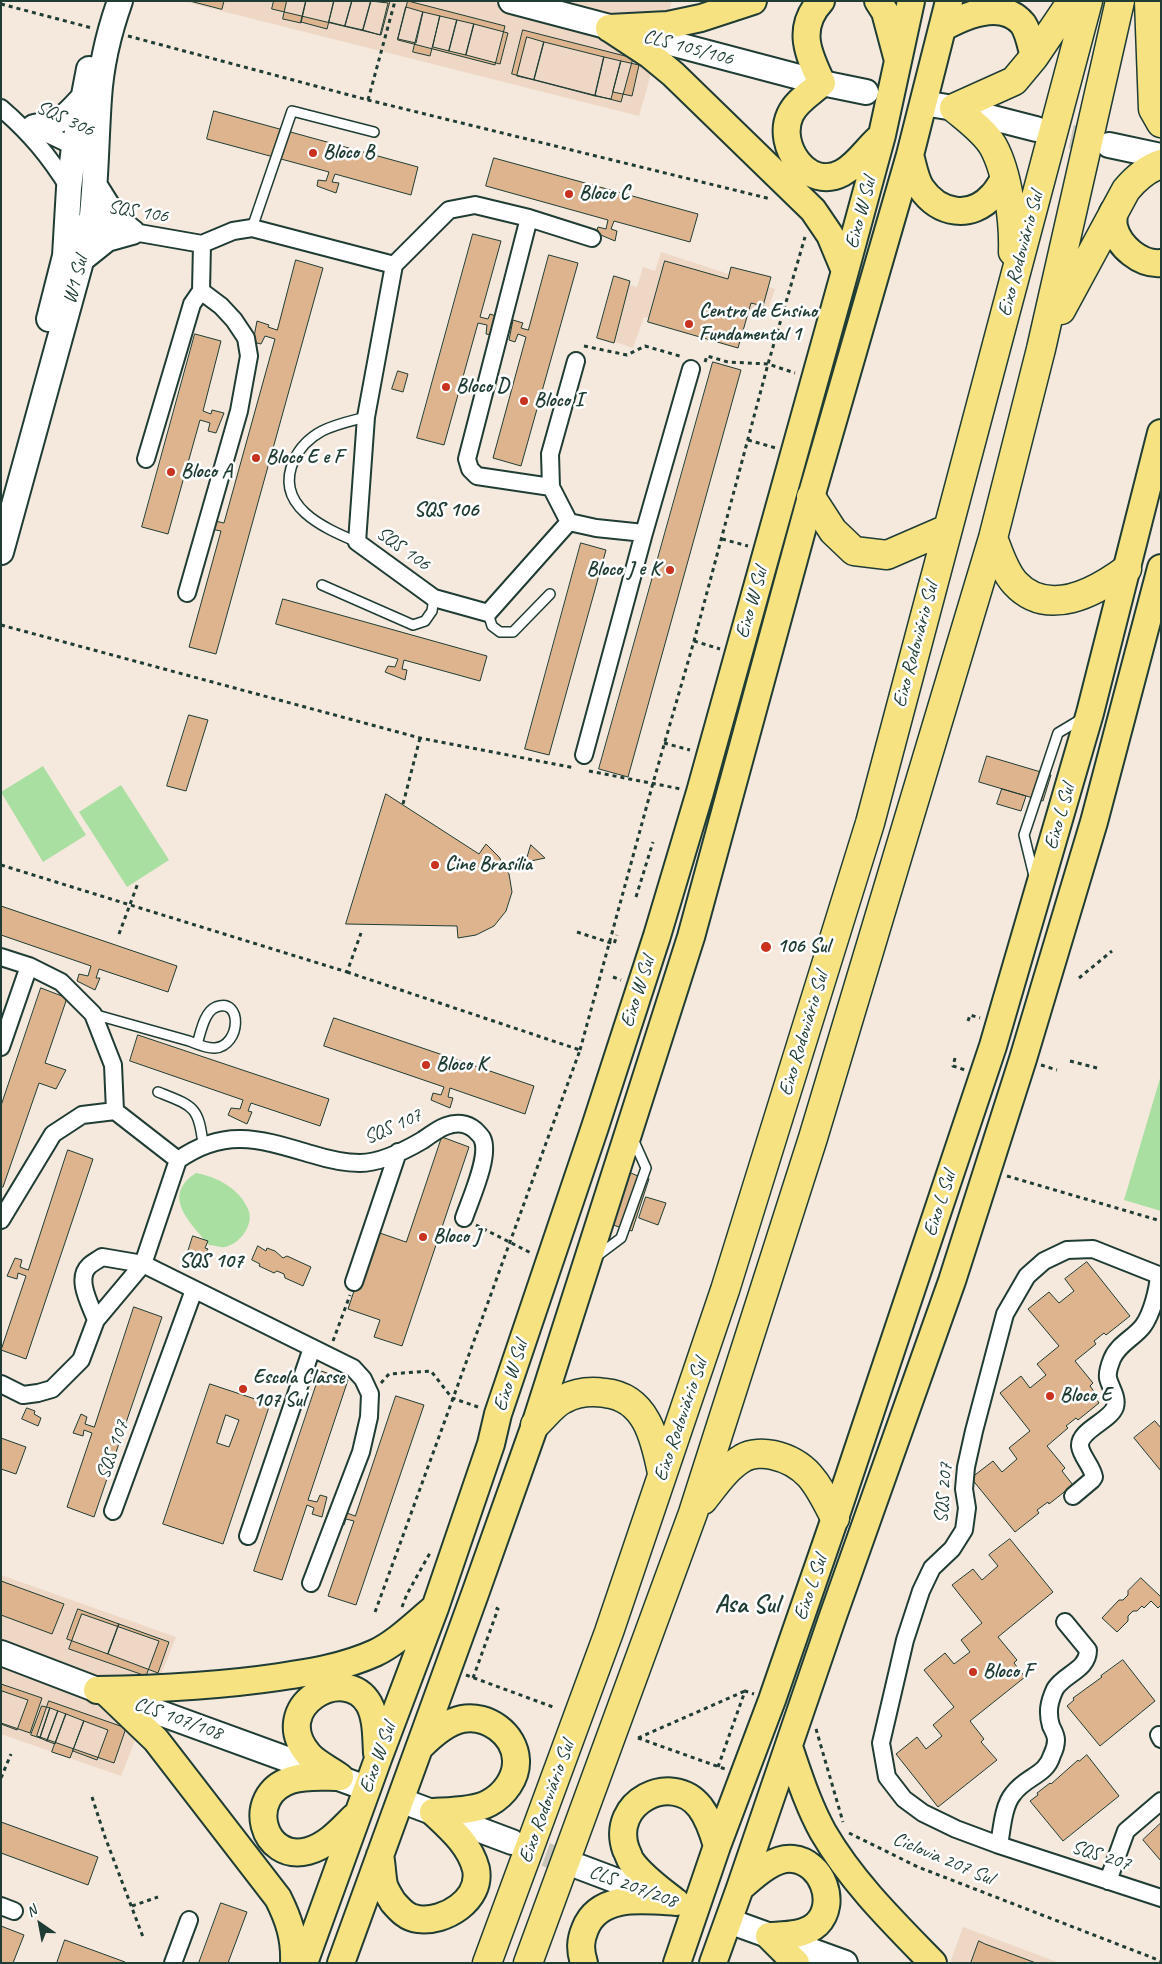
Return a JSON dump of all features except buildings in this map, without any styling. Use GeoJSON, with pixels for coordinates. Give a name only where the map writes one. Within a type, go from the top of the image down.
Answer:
{"type":"FeatureCollection","features":[{"type":"Feature","properties":{"kind":"highway"},"geometry":{"type":"LineString","coordinates":[[944,106],[1014,81],[1034,57],[1072,1]]}},
{"type":"Feature","properties":{"kind":"highway","name":"Eixo Rodoviário Sul"},"geometry":{"type":"LineString","coordinates":[[487,1963],[609,1632],[724,1290],[870,823],[946,529],[1088,1]]}},
{"type":"Feature","properties":{"kind":"highway","name":"Eixo Rodoviário Sul"},"geometry":{"type":"LineString","coordinates":[[528,1963],[693,1513],[813,1138],[993,538],[1041,350],[1120,1]]}},
{"type":"Feature","properties":{"kind":"highway"},"geometry":{"type":"LineString","coordinates":[[1149,1],[1156,84],[1153,109],[1161,123]]}},
{"type":"Feature","properties":{"kind":"highway"},"geometry":{"type":"LineString","coordinates":[[944,106],[980,131],[992,145],[1004,179],[1012,216],[1014,237],[1010,296]]}},
{"type":"Feature","properties":{"kind":"highway"},"geometry":{"type":"LineString","coordinates":[[1041,350],[1073,286],[1126,190],[1136,178],[1161,164]]}},
{"type":"Feature","properties":{"kind":"highway"},"geometry":{"type":"LineString","coordinates":[[811,497],[832,531],[854,552],[887,555],[946,529]]}},
{"type":"Feature","properties":{"kind":"highway"},"geometry":{"type":"LineString","coordinates":[[993,538],[1004,565],[1016,583],[1032,596],[1049,600],[1066,600],[1088,594],[1109,583],[1127,569]]}},
{"type":"Feature","properties":{"kind":"highway"},"geometry":{"type":"LineString","coordinates":[[535,1424],[563,1399],[589,1391],[612,1394],[631,1402],[647,1421],[655,1440],[662,1474]]}},
{"type":"Feature","properties":{"kind":"highway"},"geometry":{"type":"LineString","coordinates":[[693,1513],[727,1470],[744,1456],[765,1453],[788,1458],[803,1468],[819,1486],[835,1518]]}},
{"type":"Feature","properties":{"kind":"main road"},"geometry":{"type":"LineString","coordinates":[[609,28],[668,24],[701,18],[754,1]]}},
{"type":"Feature","properties":{"kind":"main road"},"geometry":{"type":"LineString","coordinates":[[820,1],[811,12],[806,28],[808,53],[822,83],[798,103],[790,115],[787,128],[788,143],[793,158],[810,173],[826,177],[841,174],[855,164],[882,134]]}},
{"type":"Feature","properties":{"kind":"main road"},"geometry":{"type":"LineString","coordinates":[[878,1],[885,12],[898,62]]}},
{"type":"Feature","properties":{"kind":"main road","name":"Eixo W Sul"},"geometry":{"type":"LineString","coordinates":[[304,1963],[435,1608],[491,1444],[498,1414],[657,936],[700,792],[882,134],[911,1]]}},
{"type":"Feature","properties":{"kind":"main road","name":"Eixo W Sul"},"geometry":{"type":"LineString","coordinates":[[341,1963],[421,1746],[535,1424],[691,937],[811,497],[910,154],[944,27],[949,1]]}},
{"type":"Feature","properties":{"kind":"main road"},"geometry":{"type":"LineString","coordinates":[[944,27],[980,9],[1003,8],[1016,15],[1023,24],[1034,57]]}},
{"type":"Feature","properties":{"kind":"main road"},"geometry":{"type":"LineString","coordinates":[[609,28],[650,55],[673,74],[813,210],[830,235],[845,270]]}},
{"type":"Feature","properties":{"kind":"main road"},"geometry":{"type":"LineString","coordinates":[[910,154],[919,186],[930,199],[941,207],[955,212],[980,206],[993,195],[1004,179]]}},
{"type":"Feature","properties":{"kind":"main road"},"geometry":{"type":"LineString","coordinates":[[1113,212],[1114,228],[1122,243],[1135,256],[1152,264],[1161,263]]}},
{"type":"Feature","properties":{"kind":"main road","name":"Eixo L Sul"},"geometry":{"type":"LineString","coordinates":[[676,1963],[717,1846],[772,1700],[835,1518],[993,1046],[1090,714],[1161,433]]}},
{"type":"Feature","properties":{"kind":"main road","name":"Eixo L Sul"},"geometry":{"type":"LineString","coordinates":[[714,1962],[948,1290],[1023,1059],[1094,822],[1161,568]]}},
{"type":"Feature","properties":{"kind":"main road"},"geometry":{"type":"LineString","coordinates":[[103,1692],[179,1689],[242,1683],[347,1665],[377,1652],[404,1634],[435,1608]]}},
{"type":"Feature","properties":{"kind":"main road"},"geometry":{"type":"LineString","coordinates":[[348,1780],[310,1756],[301,1743],[296,1730],[298,1715],[308,1700],[323,1690],[338,1687],[356,1692],[368,1704],[375,1724],[378,1759]]}},
{"type":"Feature","properties":{"kind":"main road"},"geometry":{"type":"LineString","coordinates":[[103,1692],[156,1740],[278,1898],[290,1921],[295,1945],[294,1963]]}},
{"type":"Feature","properties":{"kind":"main road"},"geometry":{"type":"LineString","coordinates":[[421,1746],[435,1733],[461,1719],[480,1718],[498,1727],[511,1743],[516,1760],[514,1776],[504,1793],[488,1804],[466,1809],[432,1812]]}},
{"type":"Feature","properties":{"kind":"main road"},"geometry":{"type":"LineString","coordinates":[[789,1747],[804,1789],[822,1830],[846,1867],[876,1905],[933,1963]]}},
{"type":"Feature","properties":{"kind":"main road"},"geometry":{"type":"LineString","coordinates":[[348,1780],[311,1776],[290,1780],[276,1788],[266,1800],[262,1818],[265,1832],[274,1844],[289,1851],[308,1852],[326,1843],[358,1813]]}},
{"type":"Feature","properties":{"kind":"main road"},"geometry":{"type":"LineString","coordinates":[[681,1904],[630,1860],[623,1841],[623,1826],[627,1814],[637,1802],[650,1795],[670,1791],[686,1796],[699,1805],[708,1820],[717,1846]]}},
{"type":"Feature","properties":{"kind":"main road"},"geometry":{"type":"LineString","coordinates":[[380,1853],[384,1886],[390,1898],[402,1912],[417,1919],[441,1918],[463,1904],[474,1890],[476,1870],[468,1849],[453,1830],[432,1812]]}},
{"type":"Feature","properties":{"kind":"main road"},"geometry":{"type":"LineString","coordinates":[[740,1888],[762,1870],[776,1863],[793,1859],[811,1865],[822,1879],[826,1895],[825,1910],[817,1924],[801,1934],[769,1936]]}},
{"type":"Feature","properties":{"kind":"main road"},"geometry":{"type":"LineString","coordinates":[[584,1963],[580,1952],[582,1937],[588,1922],[599,1911],[614,1903],[639,1899],[681,1904]]}},
{"type":"Feature","properties":{"kind":"main road"},"geometry":{"type":"LineString","coordinates":[[769,1936],[796,1963]]}},
{"type":"Feature","properties":{"kind":"street","name":"W1 Sul"},"geometry":{"type":"LineString","coordinates":[[1,552],[91,225],[95,186],[105,1]]}},
{"type":"Feature","properties":{"kind":"street","name":"W1 Sul"},"geometry":{"type":"LineString","coordinates":[[1,505],[65,256],[69,188],[82,99],[104,30],[120,1]]}},
{"type":"Feature","properties":{"kind":"street","name":"CLS 105/106"},"geometry":{"type":"LineString","coordinates":[[511,1],[822,83],[866,92]]}},
{"type":"Feature","properties":{"kind":"street"},"geometry":{"type":"LineString","coordinates":[[25,124],[57,123],[68,115],[82,99]]}},
{"type":"Feature","properties":{"kind":"street"},"geometry":{"type":"LineString","coordinates":[[944,106],[1036,129]]}},
{"type":"Feature","properties":{"kind":"street","name":"SQS 306"},"geometry":{"type":"LineString","coordinates":[[1,108],[25,124],[96,158]]}},
{"type":"Feature","properties":{"kind":"street","name":"SQS 306"},"geometry":{"type":"LineString","coordinates":[[25,124],[69,188]]}},
{"type":"Feature","properties":{"kind":"street"},"geometry":{"type":"LineString","coordinates":[[1110,145],[1161,156]]}},
{"type":"Feature","properties":{"kind":"street"},"geometry":{"type":"LineString","coordinates":[[95,186],[115,218],[132,232]]}},
{"type":"Feature","properties":{"kind":"street"},"geometry":{"type":"LineString","coordinates":[[146,459],[192,304],[201,291],[202,244],[233,231],[252,228],[394,264],[449,210],[475,205],[529,218],[592,238]]}},
{"type":"Feature","properties":{"kind":"street"},"geometry":{"type":"LineString","coordinates":[[529,218],[467,459],[470,469],[477,476],[551,487]]}},
{"type":"Feature","properties":{"kind":"street","name":"SQS 106"},"geometry":{"type":"LineString","coordinates":[[68,220],[202,244]]}},
{"type":"Feature","properties":{"kind":"street"},"geometry":{"type":"LineString","coordinates":[[82,259],[107,239],[132,232]]}},
{"type":"Feature","properties":{"kind":"street","name":"SQS 106"},"geometry":{"type":"LineString","coordinates":[[394,264],[366,417],[357,542],[434,598],[488,613]]}},
{"type":"Feature","properties":{"kind":"street"},"geometry":{"type":"LineString","coordinates":[[187,593],[239,411],[249,356],[246,338],[234,320],[221,306],[201,291]]}},
{"type":"Feature","properties":{"kind":"street"},"geometry":{"type":"LineString","coordinates":[[569,522],[551,487],[550,454],[576,361]]}},
{"type":"Feature","properties":{"kind":"street"},"geometry":{"type":"LineString","coordinates":[[584,755],[691,369]]}},
{"type":"Feature","properties":{"kind":"street"},"geometry":{"type":"LineString","coordinates":[[569,522],[596,528],[644,533]]}},
{"type":"Feature","properties":{"kind":"street"},"geometry":{"type":"LineString","coordinates":[[488,613],[569,522]]}},
{"type":"Feature","properties":{"kind":"street"},"geometry":{"type":"LineString","coordinates":[[1,957],[29,966],[61,982],[93,1014],[113,1065],[115,1110]]}},
{"type":"Feature","properties":{"kind":"street"},"geometry":{"type":"LineString","coordinates":[[1,1047],[29,966]]}},
{"type":"Feature","properties":{"kind":"street"},"geometry":{"type":"LineString","coordinates":[[1,1220],[53,1134],[82,1115],[115,1110],[178,1160],[143,1264],[96,1320],[81,1360],[52,1389],[38,1393],[23,1394],[1,1384]]}},
{"type":"Feature","properties":{"kind":"street","name":"SQS 107"},"geometry":{"type":"LineString","coordinates":[[178,1160],[192,1150],[214,1141],[240,1139],[269,1142],[332,1160],[361,1164],[385,1158],[412,1146],[446,1126],[461,1123],[474,1129],[482,1138],[485,1150],[464,1218]]}},
{"type":"Feature","properties":{"kind":"street"},"geometry":{"type":"LineString","coordinates":[[354,1282],[398,1152]]}},
{"type":"Feature","properties":{"kind":"street","name":"SQS 207"},"geometry":{"type":"LineString","coordinates":[[1073,1496],[1094,1477],[1080,1448],[1080,1441],[1110,1415],[1115,1408],[1116,1400],[1108,1376],[1113,1357],[1121,1346],[1144,1326],[1153,1303],[1160,1275],[1093,1249],[1067,1250],[1044,1261],[1027,1276],[1005,1314],[966,1467],[964,1489],[967,1508],[964,1530],[952,1549],[932,1568],[921,1591],[911,1619],[881,1743],[887,1777],[904,1799],[924,1813],[999,1845],[1161,1898]]}},
{"type":"Feature","properties":{"kind":"street"},"geometry":{"type":"LineString","coordinates":[[96,1320],[83,1279],[87,1267],[102,1257],[143,1264],[353,1368],[363,1379],[370,1394],[369,1417],[361,1452],[311,1583]]}},
{"type":"Feature","properties":{"kind":"street","name":"SQS 107"},"geometry":{"type":"LineString","coordinates":[[113,1511],[194,1290]]}},
{"type":"Feature","properties":{"kind":"street"},"geometry":{"type":"LineString","coordinates":[[248,1536],[312,1348]]}},
{"type":"Feature","properties":{"kind":"street"},"geometry":{"type":"LineString","coordinates":[[999,1845],[1006,1808],[1012,1795],[1023,1783],[1047,1768],[1052,1756],[1056,1739],[1050,1723],[1048,1704],[1056,1687],[1085,1663],[1088,1657],[1088,1650],[1065,1622]]}},
{"type":"Feature","properties":{"kind":"street","name":"CLS 107/108"},"geometry":{"type":"LineString","coordinates":[[1,1653],[103,1692],[348,1780]]}},
{"type":"Feature","properties":{"kind":"street"},"geometry":{"type":"LineString","coordinates":[[1108,1881],[1126,1831],[1161,1801]]}},
{"type":"Feature","properties":{"kind":"street"},"geometry":{"type":"LineString","coordinates":[[408,1803],[512,1842]]}},
{"type":"Feature","properties":{"kind":"street","name":"CLS 207/208"},"geometry":{"type":"LineString","coordinates":[[580,1867],[681,1904]]}},
{"type":"Feature","properties":{"kind":"street"},"geometry":{"type":"LineString","coordinates":[[173,1963],[189,1920]]}},
{"type":"Feature","properties":{"kind":"street"},"geometry":{"type":"LineString","coordinates":[[740,1925],[845,1963]]}},
{"type":"Feature","properties":{"kind":"lane"},"geometry":{"type":"LineString","coordinates":[[252,228],[292,111],[374,132]]}},
{"type":"Feature","properties":{"kind":"lane"},"geometry":{"type":"LineString","coordinates":[[357,542],[330,531],[313,520],[292,498],[289,483],[291,466],[297,452],[307,441],[332,427],[366,417]]}},
{"type":"Feature","properties":{"kind":"lane"},"geometry":{"type":"LineString","coordinates":[[322,585],[413,625],[425,622],[432,611],[434,598]]}},
{"type":"Feature","properties":{"kind":"lane"},"geometry":{"type":"LineString","coordinates":[[488,613],[492,626],[500,632],[513,632],[550,594]]}},
{"type":"Feature","properties":{"kind":"lane"},"geometry":{"type":"LineString","coordinates":[[93,1014],[197,1044],[215,1049],[223,1046],[231,1038],[236,1026],[235,1015],[230,1009],[222,1006],[215,1008],[208,1014],[197,1044]]}},
{"type":"Feature","properties":{"kind":"lane"},"geometry":{"type":"LineString","coordinates":[[158,1092],[190,1106],[196,1112],[200,1121],[203,1145]]}},
{"type":"Feature","properties":{"kind":"path"},"geometry":{"type":"LineString","coordinates":[[368,100],[395,1]]}},
{"type":"Feature","properties":{"kind":"path"},"geometry":{"type":"LineString","coordinates":[[1,4],[368,100],[774,200]]}},
{"type":"Feature","properties":{"kind":"path"},"geometry":{"type":"LineString","coordinates":[[374,1615],[580,1050],[722,539],[768,364],[813,210]]}},
{"type":"Feature","properties":{"kind":"path"},"geometry":{"type":"LineString","coordinates":[[748,440],[794,453]]}},
{"type":"Feature","properties":{"kind":"path"},"geometry":{"type":"LineString","coordinates":[[722,539],[766,552]]}},
{"type":"Feature","properties":{"kind":"path"},"geometry":{"type":"LineString","coordinates":[[1,625],[420,738],[700,792]]}},
{"type":"Feature","properties":{"kind":"path"},"geometry":{"type":"LineString","coordinates":[[403,804],[420,738]]}},
{"type":"Feature","properties":{"kind":"path"},"geometry":{"type":"LineString","coordinates":[[664,743],[710,754]]}},
{"type":"Feature","properties":{"kind":"path"},"geometry":{"type":"LineString","coordinates":[[636,897],[653,842]]}},
{"type":"Feature","properties":{"kind":"path"},"geometry":{"type":"LineString","coordinates":[[1,865],[347,972],[580,1050]]}},
{"type":"Feature","properties":{"kind":"path"},"geometry":{"type":"LineString","coordinates":[[119,934],[138,883]]}},
{"type":"Feature","properties":{"kind":"path"},"geometry":{"type":"LineString","coordinates":[[578,932],[614,944],[617,935]]}},
{"type":"Feature","properties":{"kind":"path"},"geometry":{"type":"LineString","coordinates":[[347,972],[360,933]]}},
{"type":"Feature","properties":{"kind":"path"},"geometry":{"type":"LineString","coordinates":[[1078,978],[1112,951]]}},
{"type":"Feature","properties":{"kind":"path"},"geometry":{"type":"LineString","coordinates":[[1070,1061],[1097,1068]]}},
{"type":"Feature","properties":{"kind":"path"},"geometry":{"type":"LineString","coordinates":[[987,1170],[1161,1221]]}},
{"type":"Feature","properties":{"kind":"path"},"geometry":{"type":"LineString","coordinates":[[464,1218],[550,1261]]}},
{"type":"Feature","properties":{"kind":"path"},"geometry":{"type":"LineString","coordinates":[[327,1355],[354,1282]]}},
{"type":"Feature","properties":{"kind":"path"},"geometry":{"type":"LineString","coordinates":[[370,1394],[390,1374],[431,1371],[452,1398],[498,1414]]}},
{"type":"Feature","properties":{"kind":"path"},"geometry":{"type":"LineString","coordinates":[[466,1675],[553,1707]]}},
{"type":"Feature","properties":{"kind":"path"},"geometry":{"type":"LineString","coordinates":[[633,1736],[718,1767],[745,1691]]}},
{"type":"Feature","properties":{"kind":"path"},"geometry":{"type":"LineString","coordinates":[[638,1738],[745,1691],[772,1700]]}},
{"type":"Feature","properties":{"kind":"path","name":"Ciclovia 207 Sul"},"geometry":{"type":"LineString","coordinates":[[805,1698],[846,1831],[918,1867],[1161,1961]]}},
{"type":"Feature","properties":{"kind":"path"},"geometry":{"type":"LineString","coordinates":[[1,1778],[11,1754]]}},
{"type":"Feature","properties":{"kind":"path"},"geometry":{"type":"LineString","coordinates":[[92,1797],[143,1938]]}},
{"type":"Feature","properties":{"kind":"path"},"geometry":{"type":"LineString","coordinates":[[132,1906],[158,1897]]}},
{"type":"Feature","properties":{"kind":"shaded area"},"geometry":{"type":"Polygon","coordinates":[[[182,1],[672,1],[639,116],[182,1]]]}},
{"type":"Feature","properties":{"kind":"shaded area"},"geometry":{"type":"Polygon","coordinates":[[[661,252],[775,289],[766,315],[747,309],[734,346],[644,317],[633,348],[606,339],[625,283],[637,287],[643,267],[655,271],[661,252]]]}},
{"type":"Feature","properties":{"kind":"shaded area"},"geometry":{"type":"Polygon","coordinates":[[[1,1575],[176,1637],[121,1776],[1,1734],[1,1575]]]}},
{"type":"Feature","properties":{"kind":"shaded area"},"geometry":{"type":"Polygon","coordinates":[[[963,1927],[1060,1963],[950,1963],[963,1927]]]}},
{"type":"Feature","properties":{"kind":"green space"},"geometry":{"type":"Polygon","coordinates":[[[43,766],[86,835],[43,862],[1,792],[43,766]]]}},
{"type":"Feature","properties":{"kind":"green space"},"geometry":{"type":"Polygon","coordinates":[[[121,785],[169,860],[127,887],[79,812],[121,785]]]}},
{"type":"Feature","properties":{"kind":"green space"},"geometry":{"type":"Polygon","coordinates":[[[1161,1075],[1161,1211],[1124,1200],[1161,1075]]]}},
{"type":"Feature","properties":{"kind":"green space"},"geometry":{"type":"Polygon","coordinates":[[[196,1173],[212,1177],[233,1189],[248,1209],[250,1215],[248,1227],[241,1238],[231,1245],[223,1247],[209,1245],[187,1219],[182,1209],[180,1191],[185,1182],[196,1173]]]}},
{"type":"Feature","properties":{"kind":"tunnel"},"geometry":{"type":"LineString","coordinates":[[1036,129],[1105,144]]}},
{"type":"Feature","properties":{"kind":"tunnel"},"geometry":{"type":"LineString","coordinates":[[355,1784],[408,1803]]}},
{"type":"Feature","properties":{"kind":"tunnel"},"geometry":{"type":"LineString","coordinates":[[512,1842],[580,1867]]}},
{"type":"Feature","properties":{"kind":"tunnel"},"geometry":{"type":"LineString","coordinates":[[686,1906],[740,1925]]}},
{"type":"Feature","properties":{"kind":"place","name":"Bloco B"},"geometry":{"type":"Point","coordinates":[313,153]}},
{"type":"Feature","properties":{"kind":"place","name":"Bloco C"},"geometry":{"type":"Point","coordinates":[569,194]}},
{"type":"Feature","properties":{"kind":"place","name":"Centro de Ensino Fundamental 1"},"geometry":{"type":"Point","coordinates":[689,324]}},
{"type":"Feature","properties":{"kind":"place","name":"Bloco D"},"geometry":{"type":"Point","coordinates":[446,387]}},
{"type":"Feature","properties":{"kind":"place","name":"Bloco I"},"geometry":{"type":"Point","coordinates":[524,401]}},
{"type":"Feature","properties":{"kind":"place","name":"Bloco E e F"},"geometry":{"type":"Point","coordinates":[256,458]}},
{"type":"Feature","properties":{"kind":"place","name":"Bloco A"},"geometry":{"type":"Point","coordinates":[171,472]}},
{"type":"Feature","properties":{"kind":"place","name":"Bloco J e K"},"geometry":{"type":"Point","coordinates":[670,570]}},
{"type":"Feature","properties":{"kind":"place","name":"Cine Brasília"},"geometry":{"type":"Point","coordinates":[435,865]}},
{"type":"Feature","properties":{"kind":"place","name":"106 Sul"},"geometry":{"type":"Point","coordinates":[766,947]}},
{"type":"Feature","properties":{"kind":"place","name":"Bloco K"},"geometry":{"type":"Point","coordinates":[426,1065]}},
{"type":"Feature","properties":{"kind":"place","name":"Bloco J"},"geometry":{"type":"Point","coordinates":[423,1237]}},
{"type":"Feature","properties":{"kind":"place","name":"Escola Classe 107 Sul"},"geometry":{"type":"Point","coordinates":[243,1389]}},
{"type":"Feature","properties":{"kind":"place","name":"Bloco E"},"geometry":{"type":"Point","coordinates":[1050,1396]}},
{"type":"Feature","properties":{"kind":"place","name":"Bloco F"},"geometry":{"type":"Point","coordinates":[973,1672]}},
{"type":"Feature","properties":{"kind":"district","name":"SQS 106"},"geometry":{"type":"Point","coordinates":[446,510]}},
{"type":"Feature","properties":{"kind":"district","name":"SQS 107"},"geometry":{"type":"Point","coordinates":[211,1261]}},
{"type":"Feature","properties":{"kind":"district","name":"Asa Sul"},"geometry":{"type":"Point","coordinates":[747,1605]}}]}
